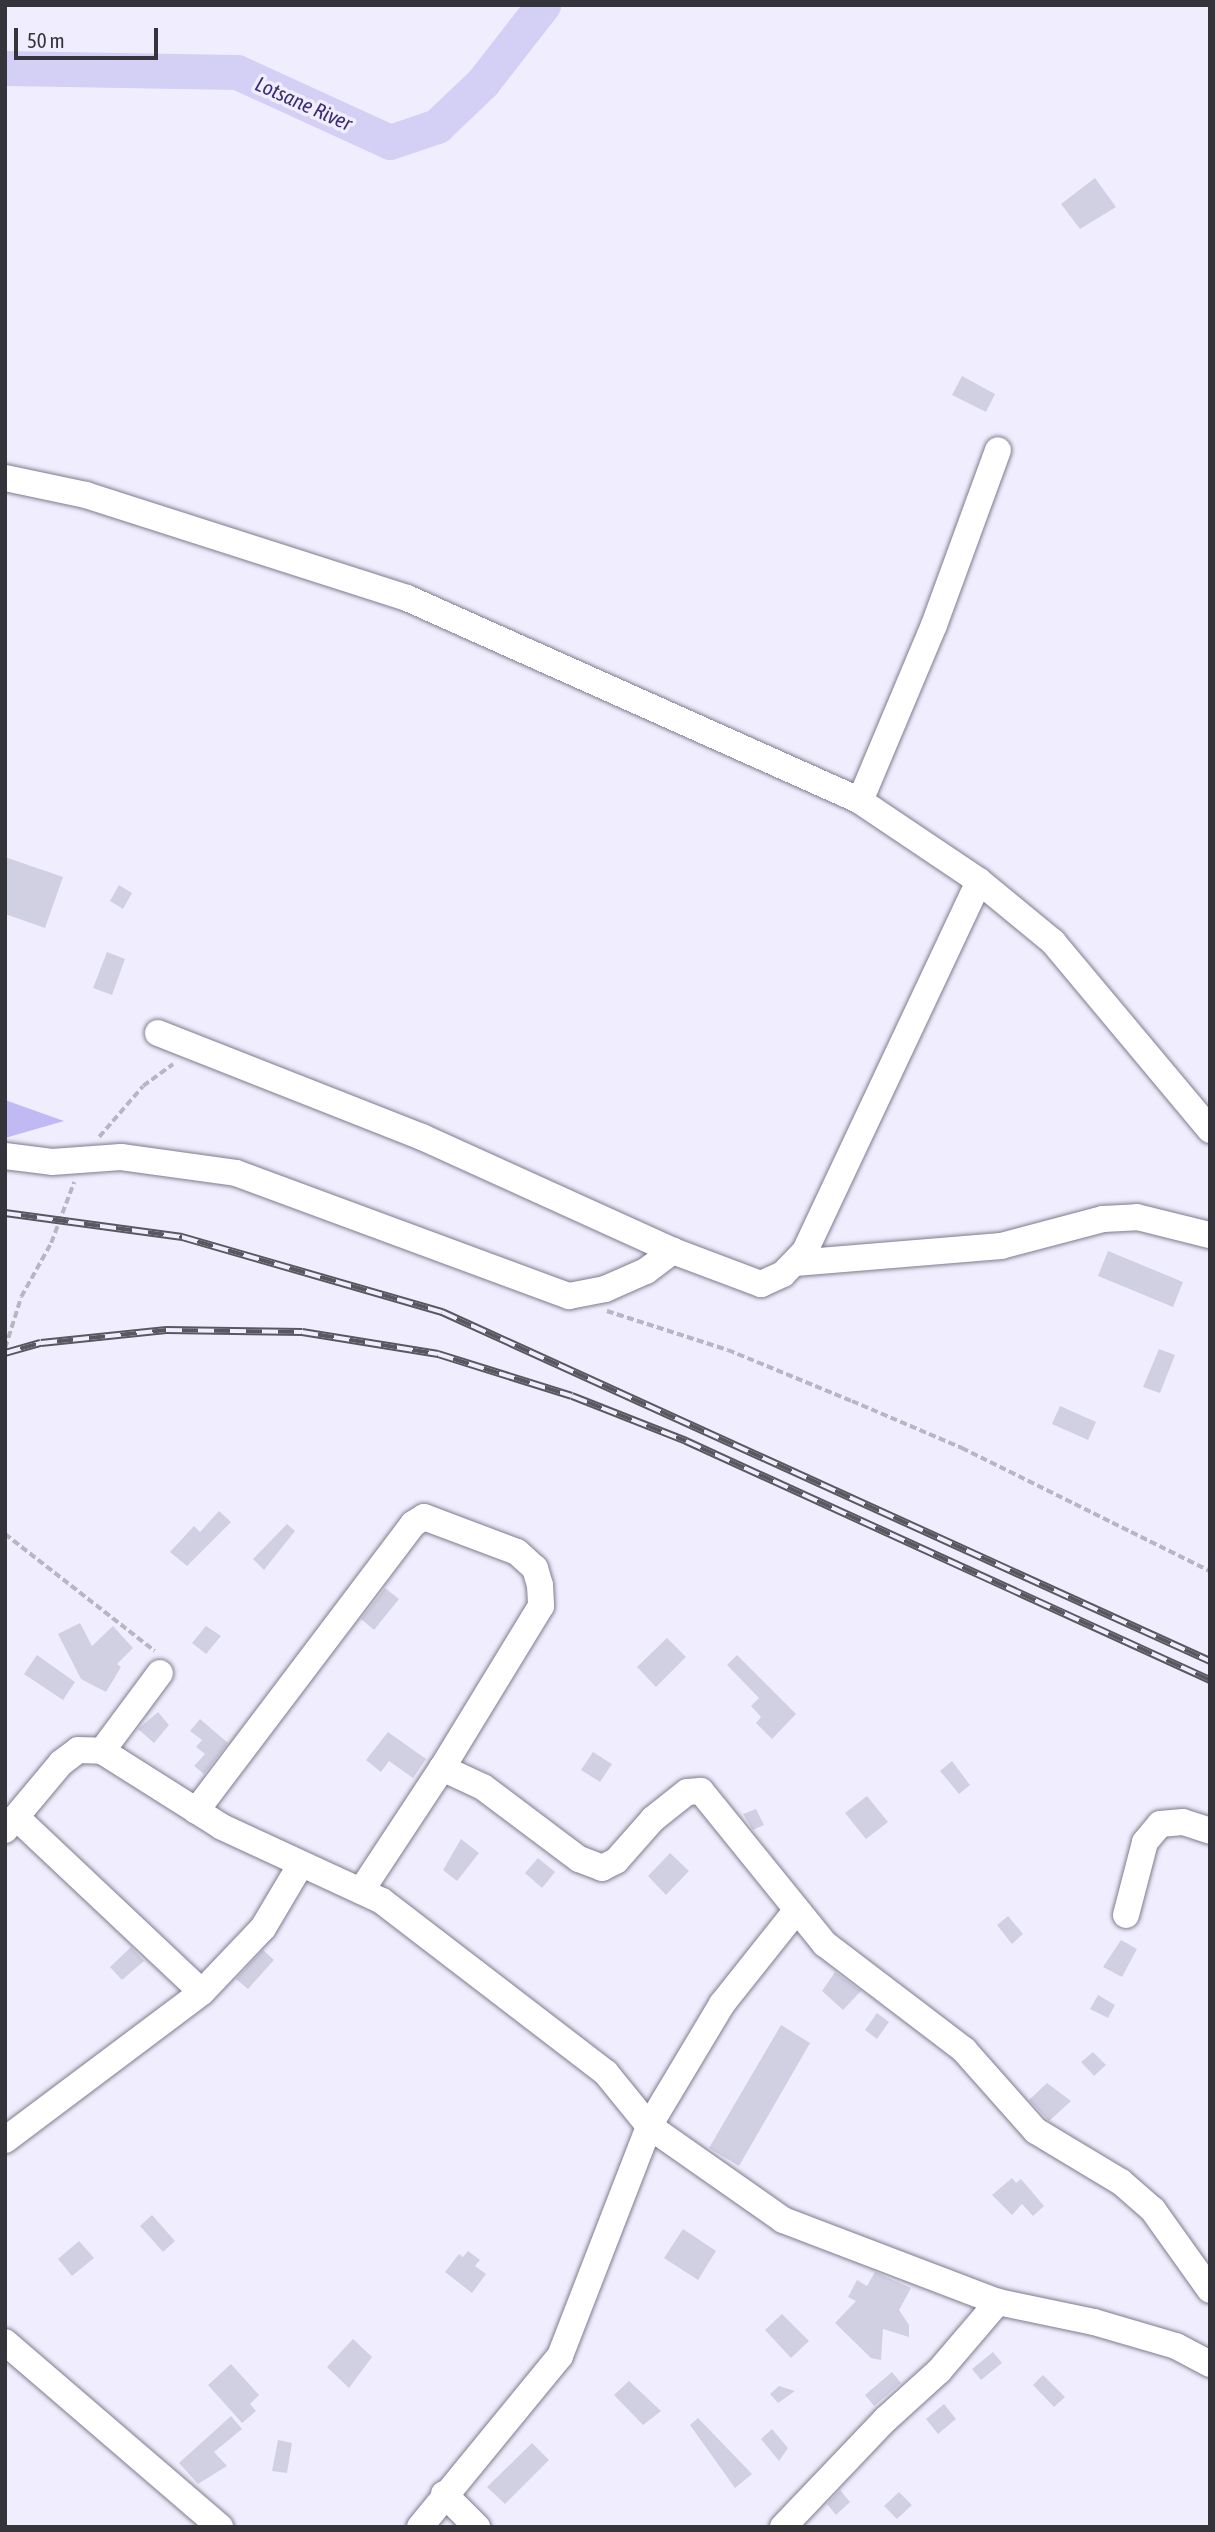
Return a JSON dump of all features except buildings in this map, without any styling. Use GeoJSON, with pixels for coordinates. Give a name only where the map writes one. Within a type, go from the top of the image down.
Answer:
{"type":"FeatureCollection","features":[{"type":"Feature","properties":{"kind":"street"},"geometry":{"type":"LineString","coordinates":[[860,801],[934,625],[998,450]]}},
{"type":"Feature","properties":{"kind":"street"},"geometry":{"type":"LineString","coordinates":[[5,478],[86,495],[407,598],[860,801],[979,881],[1053,942],[1210,1130]]}},
{"type":"Feature","properties":{"kind":"street"},"geometry":{"type":"LineString","coordinates":[[158,1033],[422,1138],[673,1251],[761,1284],[795,1264],[805,1251],[979,881]]}},
{"type":"Feature","properties":{"kind":"street"},"geometry":{"type":"LineString","coordinates":[[5,1156],[80,1160],[121,1157],[236,1172],[569,1296],[605,1289],[646,1271],[673,1251]]}},
{"type":"Feature","properties":{"kind":"street"},"geometry":{"type":"LineString","coordinates":[[795,1264],[1001,1246],[1103,1219],[1137,1217],[1210,1235]]}},
{"type":"Feature","properties":{"kind":"street"},"geometry":{"type":"LineString","coordinates":[[196,1811],[405,1535],[424,1517],[517,1552],[535,1568],[540,1585],[541,1606],[442,1768],[361,1891]]}},
{"type":"Feature","properties":{"kind":"street"},"geometry":{"type":"LineString","coordinates":[[102,1751],[160,1673]]}},
{"type":"Feature","properties":{"kind":"street"},"geometry":{"type":"LineString","coordinates":[[202,1992],[10,1824],[78,1750],[102,1751],[196,1811],[382,1901],[606,2073],[649,2126],[783,2220],[998,2302],[1094,2322],[1176,2346],[1210,2364]]}},
{"type":"Feature","properties":{"kind":"street"},"geometry":{"type":"LineString","coordinates":[[442,1768],[483,1787],[579,1859],[602,1868],[616,1861],[653,1819],[687,1793],[701,1791],[825,1944],[964,2050],[1036,2130],[1121,2182],[1153,2210],[1210,2290]]}},
{"type":"Feature","properties":{"kind":"street"},"geometry":{"type":"LineString","coordinates":[[1126,1915],[1145,1842],[1160,1824],[1183,1822],[1210,1831]]}},
{"type":"Feature","properties":{"kind":"street"},"geometry":{"type":"LineString","coordinates":[[5,2140],[202,1992],[263,1928],[301,1864]]}},
{"type":"Feature","properties":{"kind":"street"},"geometry":{"type":"LineString","coordinates":[[420,2527],[444,2494],[560,2356],[649,2126],[722,2004],[796,1911]]}},
{"type":"Feature","properties":{"kind":"street"},"geometry":{"type":"LineString","coordinates":[[783,2527],[886,2419],[939,2371],[998,2302]]}},
{"type":"Feature","properties":{"kind":"street"},"geometry":{"type":"LineString","coordinates":[[5,2342],[220,2527]]}},
{"type":"Feature","properties":{"kind":"street"},"geometry":{"type":"LineString","coordinates":[[444,2494],[477,2527]]}},
{"type":"Feature","properties":{"kind":"path"},"geometry":{"type":"LineString","coordinates":[[5,1348],[21,1297],[51,1243],[80,1160],[143,1086],[198,1049]]}},
{"type":"Feature","properties":{"kind":"path"},"geometry":{"type":"LineString","coordinates":[[603,1310],[728,1350],[962,1448],[1210,1571]]}},
{"type":"Feature","properties":{"kind":"path"},"geometry":{"type":"LineString","coordinates":[[5,1534],[150,1646],[162,1660],[160,1673]]}},
{"type":"Feature","properties":{"kind":"shaded area"},"geometry":{"type":"Polygon","coordinates":[[[5,1100],[64,1121],[5,1138],[5,1100]]]}},
{"type":"Feature","properties":{"kind":"waterway","name":"Lotsane River"},"geometry":{"type":"LineString","coordinates":[[5,68],[237,72],[390,142],[437,126],[483,82],[543,5]]}},
{"type":"Feature","properties":{"kind":"railway"},"geometry":{"type":"LineString","coordinates":[[5,1213],[182,1237],[442,1312],[1210,1661]]}},
{"type":"Feature","properties":{"kind":"railway"},"geometry":{"type":"LineString","coordinates":[[5,1353],[41,1343],[166,1330],[302,1332],[438,1354],[572,1396],[686,1441],[1210,1680]]}}]}
